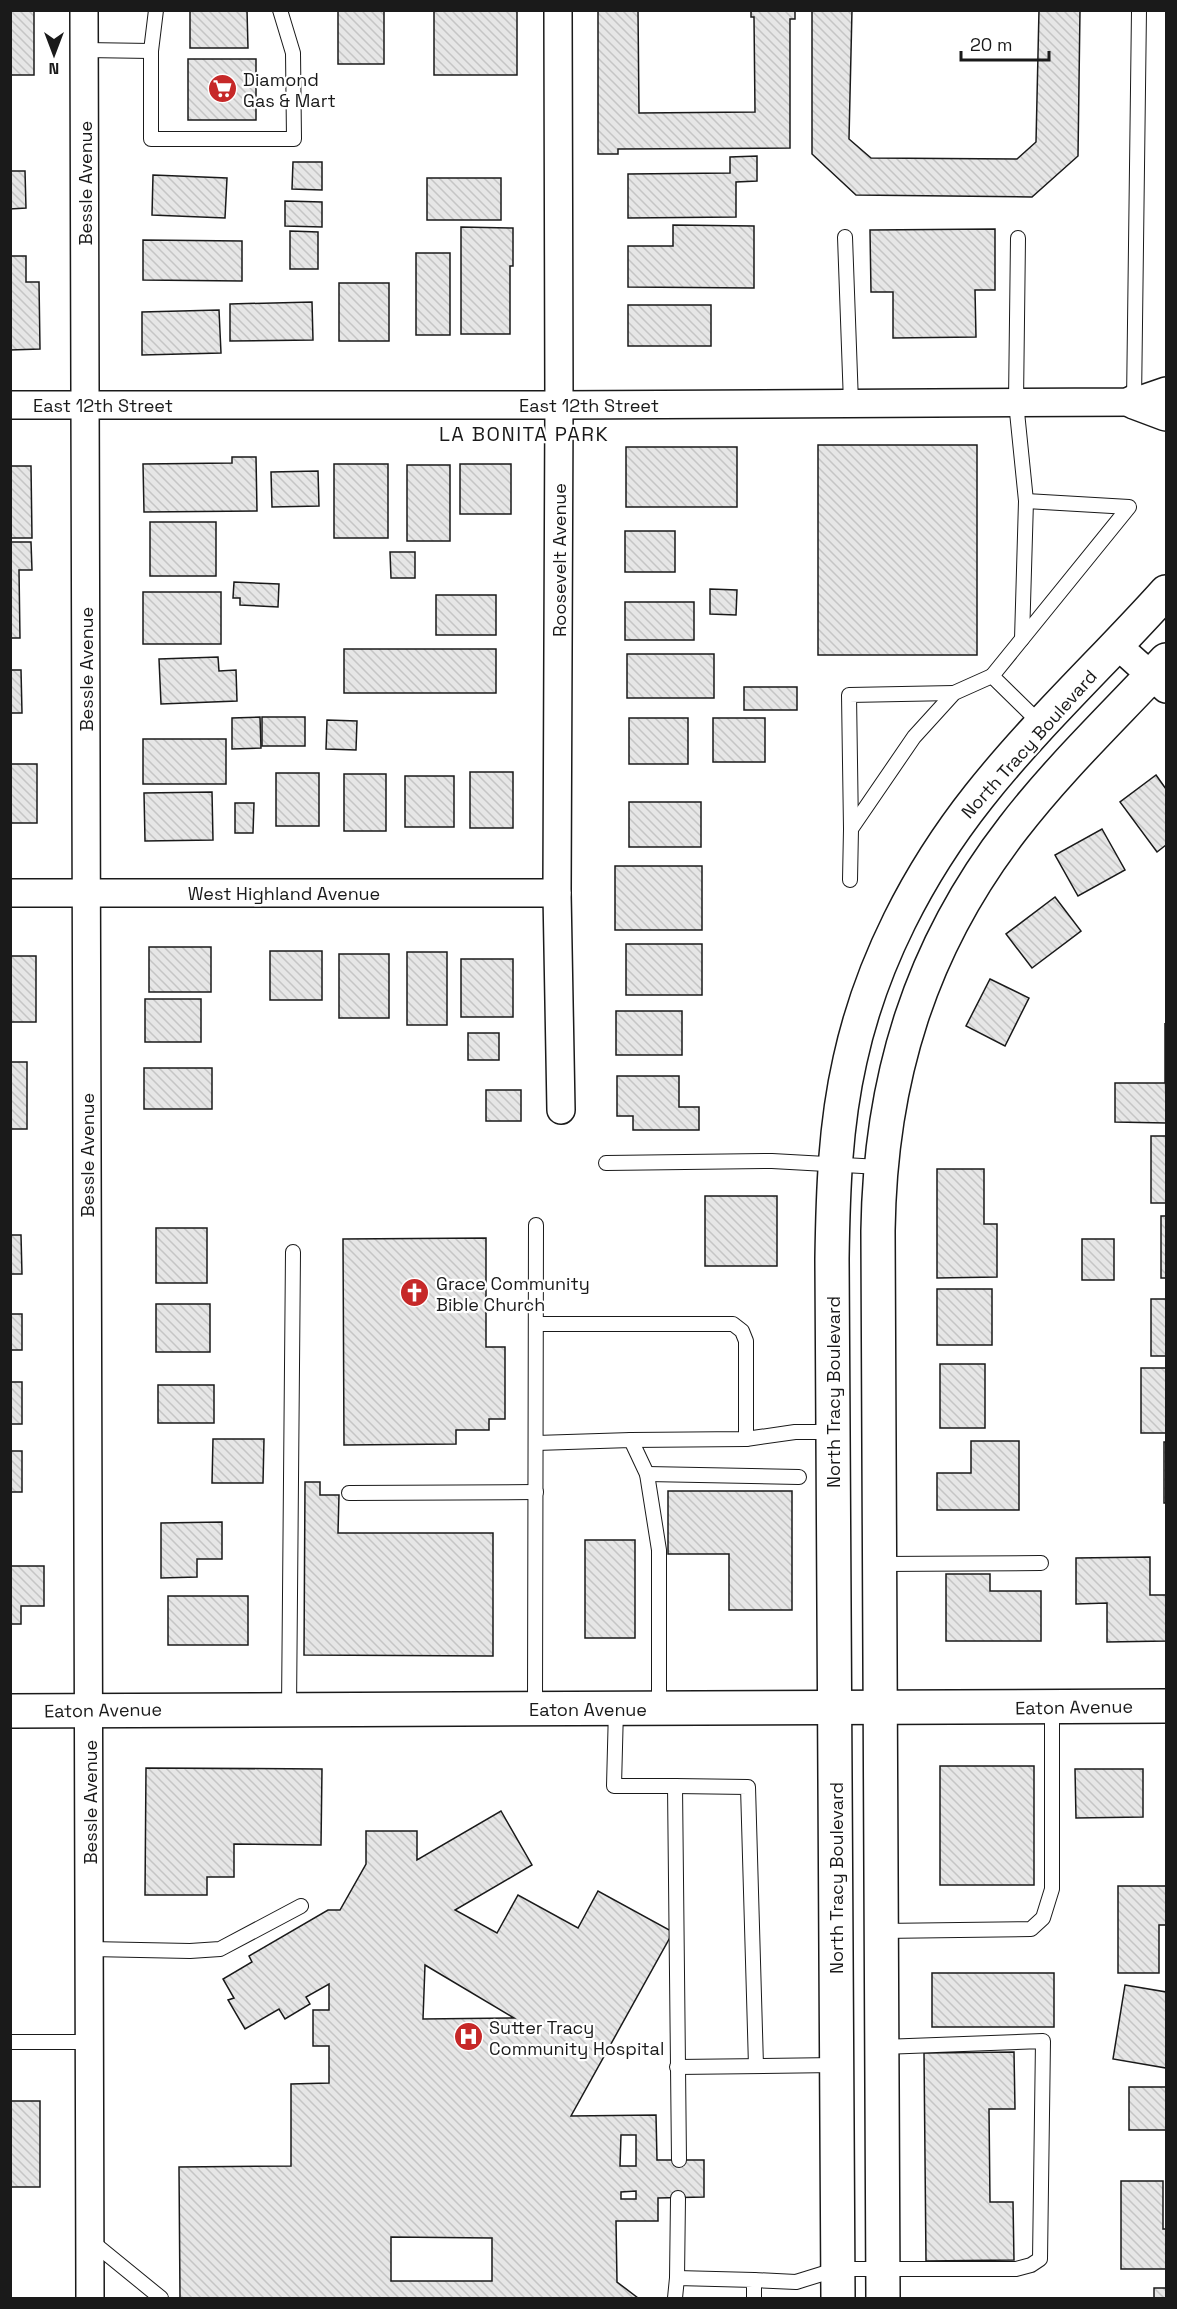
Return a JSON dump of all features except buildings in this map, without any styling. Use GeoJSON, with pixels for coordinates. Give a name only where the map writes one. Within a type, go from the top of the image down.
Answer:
{"type":"FeatureCollection","features":[{"type":"Feature","properties":{"kind":"main road"},"geometry":{"type":"LineString","coordinates":[[1134,402],[1167,414]]}},
{"type":"Feature","properties":{"kind":"main road","name":"North Tracy Boulevard"},"geometry":{"type":"LineString","coordinates":[[838,2284],[832,1216],[835,1164],[850,1058],[871,989],[896,928],[923,878],[957,826],[980,795],[1042,725],[1167,592]]}},
{"type":"Feature","properties":{"kind":"main road"},"geometry":{"type":"LineString","coordinates":[[884,2284],[878,1231],[880,1167],[888,1107],[904,1037],[928,969],[956,914],[988,861],[1014,826],[1076,756],[1161,675]]}},
{"type":"Feature","properties":{"kind":"main road","name":"Eaton Avenue"},"geometry":{"type":"LineString","coordinates":[[10,1711],[1167,1706]]}},
{"type":"Feature","properties":{"kind":"street","name":"Bessle Avenue"},"geometry":{"type":"LineString","coordinates":[[84,10],[90,2298]]}},
{"type":"Feature","properties":{"kind":"street","name":"Roosevelt Avenue"},"geometry":{"type":"LineString","coordinates":[[558,10],[557,893],[561,1110]]}},
{"type":"Feature","properties":{"kind":"street","name":"East 12th Street"},"geometry":{"type":"LineString","coordinates":[[10,405],[1134,402],[1167,391]]}},
{"type":"Feature","properties":{"kind":"street"},"geometry":{"type":"LineString","coordinates":[[1118,646],[1161,675]]}},
{"type":"Feature","properties":{"kind":"street","name":"West Highland Avenue"},"geometry":{"type":"LineString","coordinates":[[10,893],[557,893]]}},
{"type":"Feature","properties":{"kind":"lane"},"geometry":{"type":"LineString","coordinates":[[156,10],[151,51],[151,139],[294,139],[293,53],[280,10]]}},
{"type":"Feature","properties":{"kind":"lane"},"geometry":{"type":"LineString","coordinates":[[1134,402],[1139,10]]}},
{"type":"Feature","properties":{"kind":"lane"},"geometry":{"type":"LineString","coordinates":[[85,50],[151,51]]}},
{"type":"Feature","properties":{"kind":"lane"},"geometry":{"type":"LineString","coordinates":[[845,237],[850,403]]}},
{"type":"Feature","properties":{"kind":"lane"},"geometry":{"type":"LineString","coordinates":[[1018,238],[1016,402],[1026,501],[1022,639]]}},
{"type":"Feature","properties":{"kind":"lane"},"geometry":{"type":"LineString","coordinates":[[850,880],[849,696],[954,693],[992,676],[1129,507],[1026,501]]}},
{"type":"Feature","properties":{"kind":"lane"},"geometry":{"type":"LineString","coordinates":[[992,676],[1042,725]]}},
{"type":"Feature","properties":{"kind":"lane"},"geometry":{"type":"LineString","coordinates":[[850,829],[914,737],[954,693]]}},
{"type":"Feature","properties":{"kind":"lane"},"geometry":{"type":"LineString","coordinates":[[606,1163],[772,1161],[880,1167]]}},
{"type":"Feature","properties":{"kind":"lane"},"geometry":{"type":"LineString","coordinates":[[535,1708],[536,1225]]}},
{"type":"Feature","properties":{"kind":"lane"},"geometry":{"type":"LineString","coordinates":[[289,1709],[293,1252]]}},
{"type":"Feature","properties":{"kind":"lane"},"geometry":{"type":"LineString","coordinates":[[537,1324],[733,1324],[742,1331],[746,1341],[746,1439]]}},
{"type":"Feature","properties":{"kind":"lane"},"geometry":{"type":"LineString","coordinates":[[536,1443],[746,1439],[795,1432],[832,1432]]}},
{"type":"Feature","properties":{"kind":"lane"},"geometry":{"type":"LineString","coordinates":[[631,1440],[648,1474],[659,1550],[659,1709]]}},
{"type":"Feature","properties":{"kind":"lane"},"geometry":{"type":"LineString","coordinates":[[648,1474],[799,1477]]}},
{"type":"Feature","properties":{"kind":"lane"},"geometry":{"type":"LineString","coordinates":[[349,1493],[536,1492]]}},
{"type":"Feature","properties":{"kind":"lane"},"geometry":{"type":"LineString","coordinates":[[880,1564],[1041,1563]]}},
{"type":"Feature","properties":{"kind":"lane"},"geometry":{"type":"LineString","coordinates":[[881,1931],[1031,1929],[1043,1918],[1052,1889],[1052,1708]]}},
{"type":"Feature","properties":{"kind":"lane"},"geometry":{"type":"LineString","coordinates":[[616,1709],[614,1786],[748,1787],[756,2066]]}},
{"type":"Feature","properties":{"kind":"lane"},"geometry":{"type":"LineString","coordinates":[[675,1786],[678,2160]]}},
{"type":"Feature","properties":{"kind":"lane"},"geometry":{"type":"LineString","coordinates":[[90,1948],[190,1951],[220,1948],[301,1906]]}},
{"type":"Feature","properties":{"kind":"lane"},"geometry":{"type":"LineString","coordinates":[[676,2278],[884,2284],[1016,2269],[1031,2265],[1040,2259],[1043,2040],[882,2048]]}},
{"type":"Feature","properties":{"kind":"lane"},"geometry":{"type":"LineString","coordinates":[[10,2042],[90,2042]]}},
{"type":"Feature","properties":{"kind":"lane"},"geometry":{"type":"LineString","coordinates":[[677,2067],[836,2065]]}},
{"type":"Feature","properties":{"kind":"lane"},"geometry":{"type":"LineString","coordinates":[[675,2298],[678,2198]]}},
{"type":"Feature","properties":{"kind":"lane"},"geometry":{"type":"LineString","coordinates":[[90,2240],[161,2298]]}},
{"type":"Feature","properties":{"kind":"lane"},"geometry":{"type":"LineString","coordinates":[[753,2280],[754,2298]]}},
{"type":"Feature","properties":{"kind":"place","name":"Diamond Gas & Mart"},"geometry":{"type":"Point","coordinates":[222,89]}},
{"type":"Feature","properties":{"kind":"place","name":"Grace Community Bible Church"},"geometry":{"type":"Point","coordinates":[415,1293]}},
{"type":"Feature","properties":{"kind":"place","name":"Sutter Tracy Community Hospital"},"geometry":{"type":"Point","coordinates":[468,2037]}},
{"type":"Feature","properties":{"kind":"district","name":"LA BONITA PARK"},"geometry":{"type":"Point","coordinates":[524,434]}}]}
